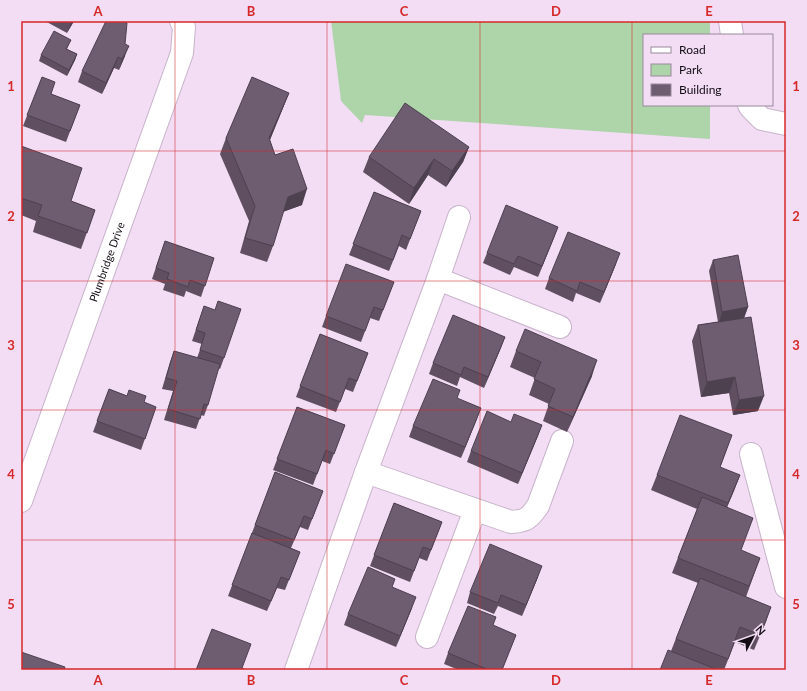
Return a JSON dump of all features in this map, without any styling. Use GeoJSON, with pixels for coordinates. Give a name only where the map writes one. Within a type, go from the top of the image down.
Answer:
{"type":"FeatureCollection","features":[{"type":"Feature","properties":{"kind":"street","name":"Plumbridge Drive"},"geometry":{"type":"LineString","coordinates":[[21,501],[182,53],[184,27],[181,21]]}},
{"type":"Feature","properties":{"kind":"street"},"geometry":{"type":"LineString","coordinates":[[730,21],[732,34]]}},
{"type":"Feature","properties":{"kind":"street"},"geometry":{"type":"LineString","coordinates":[[750,106],[762,119],[786,124]]}},
{"type":"Feature","properties":{"kind":"street"},"geometry":{"type":"LineString","coordinates":[[296,670],[366,472],[438,278],[458,217]]}},
{"type":"Feature","properties":{"kind":"street"},"geometry":{"type":"LineString","coordinates":[[438,278],[560,327]]}},
{"type":"Feature","properties":{"kind":"street"},"geometry":{"type":"LineString","coordinates":[[366,472],[511,522],[522,522],[531,516],[538,506],[562,441]]}},
{"type":"Feature","properties":{"kind":"street"},"geometry":{"type":"LineString","coordinates":[[751,454],[786,587]]}},
{"type":"Feature","properties":{"kind":"street"},"geometry":{"type":"LineString","coordinates":[[427,637],[475,510]]}},
{"type":"Feature","properties":{"kind":"green space"},"geometry":{"type":"Polygon","coordinates":[[[331,21],[710,21],[710,34],[643,34],[643,106],[710,106],[710,139],[365,115],[362,123],[341,101],[331,21]]]}},
{"type":"Feature","properties":{"kind":"building"},"geometry":{"type":"Polygon","coordinates":[[[106,21],[123,21],[127,23],[125,44],[129,46],[122,59],[118,57],[106,83],[82,71],[106,21]]]}},
{"type":"Feature","properties":{"kind":"building"},"geometry":{"type":"Polygon","coordinates":[[[54,31],[71,40],[66,49],[77,54],[69,70],[41,55],[54,31]]]}},
{"type":"Feature","properties":{"kind":"building"},"geometry":{"type":"Polygon","coordinates":[[[42,77],[55,82],[51,94],[80,105],[70,131],[27,115],[42,77]]]}},
{"type":"Feature","properties":{"kind":"building"},"geometry":{"type":"Polygon","coordinates":[[[252,77],[289,93],[269,138],[275,155],[293,149],[307,189],[288,197],[273,246],[245,238],[255,206],[226,138],[252,77]]]}},
{"type":"Feature","properties":{"kind":"building"},"geometry":{"type":"Polygon","coordinates":[[[405,103],[469,147],[452,171],[434,159],[414,188],[369,157],[405,103]]]}},
{"type":"Feature","properties":{"kind":"building"},"geometry":{"type":"Polygon","coordinates":[[[21,146],[82,168],[71,201],[95,210],[87,233],[38,216],[42,205],[21,198],[21,146]]]}},
{"type":"Feature","properties":{"kind":"building"},"geometry":{"type":"Polygon","coordinates":[[[374,192],[421,211],[410,239],[402,235],[393,260],[353,244],[374,192]]]}},
{"type":"Feature","properties":{"kind":"building"},"geometry":{"type":"Polygon","coordinates":[[[506,205],[558,227],[542,266],[518,256],[514,264],[487,253],[506,205]]]}},
{"type":"Feature","properties":{"kind":"building"},"geometry":{"type":"Polygon","coordinates":[[[568,232],[620,253],[604,292],[580,282],[577,291],[549,278],[568,232]]]}},
{"type":"Feature","properties":{"kind":"building"},"geometry":{"type":"Polygon","coordinates":[[[165,241],[214,258],[205,286],[190,280],[188,287],[167,279],[169,273],[156,268],[165,241]]]}},
{"type":"Feature","properties":{"kind":"building"},"geometry":{"type":"Polygon","coordinates":[[[738,255],[748,307],[722,312],[713,260],[738,255]]]}},
{"type":"Feature","properties":{"kind":"building"},"geometry":{"type":"Polygon","coordinates":[[[346,264],[394,282],[383,310],[374,307],[365,331],[326,316],[346,264]]]}},
{"type":"Feature","properties":{"kind":"building"},"geometry":{"type":"Polygon","coordinates":[[[218,301],[241,309],[224,358],[200,350],[205,333],[196,330],[204,306],[215,310],[218,301]]]}},
{"type":"Feature","properties":{"kind":"building"},"geometry":{"type":"Polygon","coordinates":[[[453,315],[505,337],[488,377],[464,367],[461,375],[433,363],[453,315]]]}},
{"type":"Feature","properties":{"kind":"building"},"geometry":{"type":"Polygon","coordinates":[[[751,317],[764,396],[739,400],[735,377],[707,382],[698,325],[751,317]]]}},
{"type":"Feature","properties":{"kind":"building"},"geometry":{"type":"Polygon","coordinates":[[[525,329],[597,360],[573,417],[548,406],[555,389],[534,379],[541,362],[516,351],[525,329]]]}},
{"type":"Feature","properties":{"kind":"building"},"geometry":{"type":"Polygon","coordinates":[[[320,334],[368,353],[357,381],[349,378],[340,402],[300,386],[320,334]]]}},
{"type":"Feature","properties":{"kind":"building"},"geometry":{"type":"Polygon","coordinates":[[[174,351],[220,364],[208,405],[204,404],[200,419],[168,409],[177,381],[166,378],[174,351]]]}},
{"type":"Feature","properties":{"kind":"building"},"geometry":{"type":"Polygon","coordinates":[[[433,379],[460,390],[457,398],[481,408],[465,447],[413,426],[433,379]]]}},
{"type":"Feature","properties":{"kind":"building"},"geometry":{"type":"Polygon","coordinates":[[[109,389],[127,396],[129,390],[146,396],[144,402],[156,407],[145,439],[97,421],[109,389]]]}},
{"type":"Feature","properties":{"kind":"building"},"geometry":{"type":"Polygon","coordinates":[[[297,407],[345,425],[334,454],[326,450],[317,474],[277,459],[297,407]]]}},
{"type":"Feature","properties":{"kind":"building"},"geometry":{"type":"Polygon","coordinates":[[[487,411],[511,422],[514,414],[542,425],[522,473],[471,451],[487,411]]]}},
{"type":"Feature","properties":{"kind":"building"},"geometry":{"type":"Polygon","coordinates":[[[680,415],[732,435],[720,467],[740,475],[728,503],[657,475],[680,415]]]}},
{"type":"Feature","properties":{"kind":"building"},"geometry":{"type":"Polygon","coordinates":[[[275,472],[323,491],[312,519],[304,516],[294,540],[255,525],[275,472]]]}},
{"type":"Feature","properties":{"kind":"building"},"geometry":{"type":"Polygon","coordinates":[[[702,497],[753,518],[741,550],[760,558],[749,586],[678,558],[702,497]]]}},
{"type":"Feature","properties":{"kind":"building"},"geometry":{"type":"Polygon","coordinates":[[[394,503],[442,522],[431,550],[423,547],[414,571],[374,555],[394,503]]]}},
{"type":"Feature","properties":{"kind":"building"},"geometry":{"type":"Polygon","coordinates":[[[252,533],[300,552],[289,580],[281,577],[271,601],[232,585],[252,533]]]}},
{"type":"Feature","properties":{"kind":"building"},"geometry":{"type":"Polygon","coordinates":[[[490,544],[542,566],[526,605],[501,595],[498,603],[470,592],[490,544]]]}},
{"type":"Feature","properties":{"kind":"building"},"geometry":{"type":"Polygon","coordinates":[[[368,567],[395,579],[392,587],[416,597],[400,636],[348,614],[368,567]]]}},
{"type":"Feature","properties":{"kind":"building"},"geometry":{"type":"Polygon","coordinates":[[[700,578],[771,607],[760,635],[740,627],[728,659],[676,639],[700,578]]]}},
{"type":"Feature","properties":{"kind":"building"},"geometry":{"type":"Polygon","coordinates":[[[468,606],[496,617],[493,625],[516,635],[502,670],[489,670],[448,653],[468,606]]]}},
{"type":"Feature","properties":{"kind":"building"},"geometry":{"type":"Polygon","coordinates":[[[212,629],[251,644],[242,668],[246,670],[196,670],[212,629]]]}},
{"type":"Feature","properties":{"kind":"building"},"geometry":{"type":"Polygon","coordinates":[[[668,650],[718,670],[660,670],[668,650]]]}},
{"type":"Feature","properties":{"kind":"building"},"geometry":{"type":"Polygon","coordinates":[[[21,652],[65,667],[64,670],[21,670],[21,652]]]}}]}
